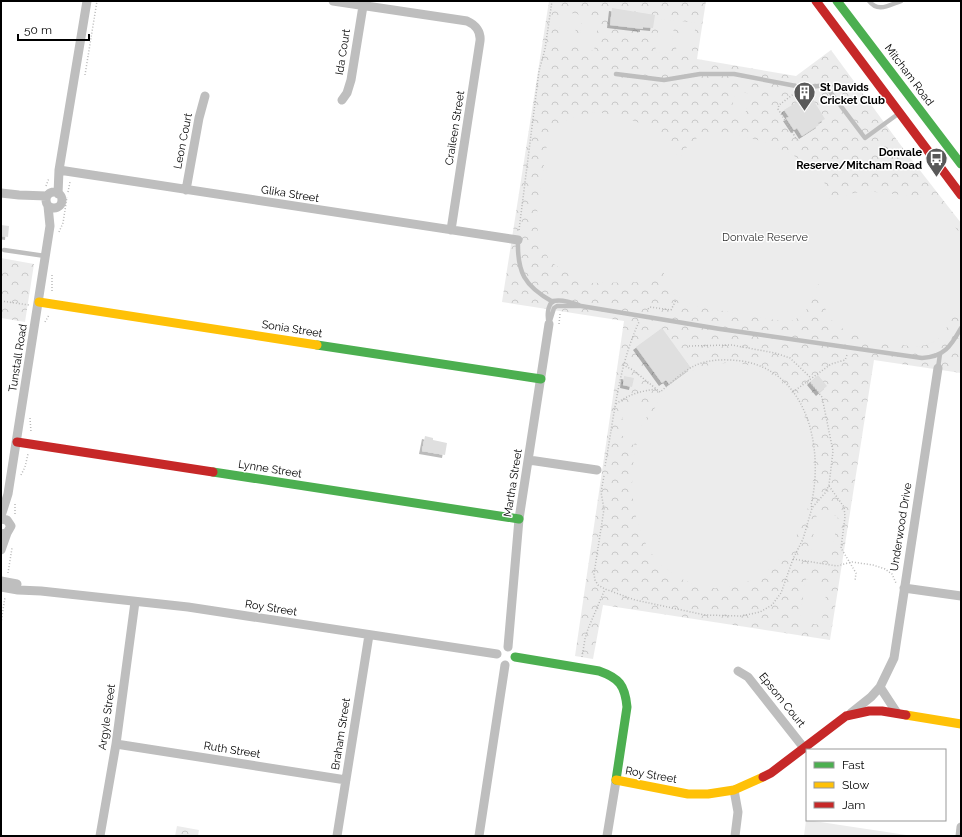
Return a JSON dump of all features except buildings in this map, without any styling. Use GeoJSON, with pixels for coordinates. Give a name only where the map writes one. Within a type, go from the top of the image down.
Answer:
{"type":"FeatureCollection","features":[{"type":"Feature","properties":{"kind":"street","name":"Tunstall Road"},"geometry":{"type":"LineString","coordinates":[[4,534],[10,529],[5,520],[8,494],[39,302],[50,226],[51,200],[59,170],[87,1]]}},
{"type":"Feature","properties":{"kind":"street"},"geometry":{"type":"LineString","coordinates":[[333,1],[363,6]]}},
{"type":"Feature","properties":{"kind":"street"},"geometry":{"type":"LineString","coordinates":[[816,1],[961,195]]}},
{"type":"Feature","properties":{"kind":"street","name":"Mitcham Road"},"geometry":{"type":"LineString","coordinates":[[837,1],[961,164]]}},
{"type":"Feature","properties":{"kind":"street","name":"Craileen Street"},"geometry":{"type":"LineString","coordinates":[[363,6],[467,21],[478,29],[480,42],[451,230]]}},
{"type":"Feature","properties":{"kind":"street","name":"Ida Court"},"geometry":{"type":"LineString","coordinates":[[342,100],[347,93],[351,80],[363,6]]}},
{"type":"Feature","properties":{"kind":"street","name":"Leon Court"},"geometry":{"type":"LineString","coordinates":[[186,190],[199,118],[205,96]]}},
{"type":"Feature","properties":{"kind":"street"},"geometry":{"type":"LineString","coordinates":[[899,113],[915,103]]}},
{"type":"Feature","properties":{"kind":"street","name":"Glika Street"},"geometry":{"type":"LineString","coordinates":[[59,170],[518,240]]}},
{"type":"Feature","properties":{"kind":"street"},"geometry":{"type":"LineString","coordinates":[[1,193],[51,200]]}},
{"type":"Feature","properties":{"kind":"street","name":"Sonia Street"},"geometry":{"type":"LineString","coordinates":[[39,302],[541,379]]}},
{"type":"Feature","properties":{"kind":"street","name":"Martha Street"},"geometry":{"type":"LineString","coordinates":[[508,647],[519,519],[541,379],[554,325]]}},
{"type":"Feature","properties":{"kind":"street","name":"Underwood Drive"},"geometry":{"type":"LineString","coordinates":[[880,687],[894,658],[901,587],[938,368]]}},
{"type":"Feature","properties":{"kind":"street","name":"Lynne Street"},"geometry":{"type":"LineString","coordinates":[[17,442],[519,519]]}},
{"type":"Feature","properties":{"kind":"street"},"geometry":{"type":"LineString","coordinates":[[529,460],[597,470]]}},
{"type":"Feature","properties":{"kind":"street","name":"Tunstall Road"},"geometry":{"type":"LineString","coordinates":[[1,516],[8,494]]}},
{"type":"Feature","properties":{"kind":"street"},"geometry":{"type":"LineString","coordinates":[[1,550],[4,534]]}},
{"type":"Feature","properties":{"kind":"street","name":"Roy Street"},"geometry":{"type":"LineString","coordinates":[[1,581],[41,590],[188,608],[497,654]]}},
{"type":"Feature","properties":{"kind":"street"},"geometry":{"type":"LineString","coordinates":[[901,587],[961,596]]}},
{"type":"Feature","properties":{"kind":"street","name":"Roy Street"},"geometry":{"type":"LineString","coordinates":[[1,588],[41,590]]}},
{"type":"Feature","properties":{"kind":"street","name":"Argyle Street"},"geometry":{"type":"LineString","coordinates":[[100,836],[116,744],[136,602]]}},
{"type":"Feature","properties":{"kind":"street","name":"Braham Street"},"geometry":{"type":"LineString","coordinates":[[337,836],[369,635]]}},
{"type":"Feature","properties":{"kind":"street"},"geometry":{"type":"LineString","coordinates":[[508,647],[513,650],[515,657],[512,663],[505,665],[499,661],[497,654],[501,648],[508,647]]}},
{"type":"Feature","properties":{"kind":"street","name":"Roy Street"},"geometry":{"type":"LineString","coordinates":[[515,657],[609,673],[617,679],[623,687],[628,704],[616,781],[688,794],[708,794],[734,790],[771,773],[871,697],[880,687]]}},
{"type":"Feature","properties":{"kind":"street"},"geometry":{"type":"LineString","coordinates":[[479,836],[505,665]]}},
{"type":"Feature","properties":{"kind":"street","name":"Epsom Court"},"geometry":{"type":"LineString","coordinates":[[738,671],[748,677],[804,748]]}},
{"type":"Feature","properties":{"kind":"street"},"geometry":{"type":"LineString","coordinates":[[880,687],[897,714]]}},
{"type":"Feature","properties":{"kind":"street","name":"Roy Street"},"geometry":{"type":"LineString","coordinates":[[846,716],[869,710],[961,724]]}},
{"type":"Feature","properties":{"kind":"street","name":"Ruth Street"},"geometry":{"type":"LineString","coordinates":[[116,744],[346,780]]}},
{"type":"Feature","properties":{"kind":"street"},"geometry":{"type":"LineString","coordinates":[[607,836],[616,781]]}},
{"type":"Feature","properties":{"kind":"street"},"geometry":{"type":"LineString","coordinates":[[734,790],[738,812],[735,836]]}},
{"type":"Feature","properties":{"kind":"street"},"geometry":{"type":"LineString","coordinates":[[960,836],[961,827]]}},
{"type":"Feature","properties":{"kind":"lane"},"geometry":{"type":"LineString","coordinates":[[868,1],[875,7],[880,8],[886,8],[901,1]]}},
{"type":"Feature","properties":{"kind":"lane"},"geometry":{"type":"LineString","coordinates":[[616,74],[664,80],[700,74],[734,74],[796,86],[811,87],[825,84],[864,138],[899,113]]}},
{"type":"Feature","properties":{"kind":"lane"},"geometry":{"type":"LineString","coordinates":[[518,240],[518,259],[526,280],[534,290],[553,302],[558,300],[581,306],[642,316],[919,358],[928,358],[940,354],[949,347],[961,328]]}},
{"type":"Feature","properties":{"kind":"lane"},"geometry":{"type":"LineString","coordinates":[[4,250],[45,256]]}},
{"type":"Feature","properties":{"kind":"lane","name":"Martha Street"},"geometry":{"type":"LineString","coordinates":[[553,302],[549,307],[548,318],[554,325]]}},
{"type":"Feature","properties":{"kind":"lane","name":"Martha Street"},"geometry":{"type":"LineString","coordinates":[[554,325],[555,308],[559,305],[581,306]]}},
{"type":"Feature","properties":{"kind":"lane"},"geometry":{"type":"LineString","coordinates":[[938,368],[940,354]]}},
{"type":"Feature","properties":{"kind":"path"},"geometry":{"type":"LineString","coordinates":[[518,240],[539,71],[545,49],[552,1]]}},
{"type":"Feature","properties":{"kind":"path"},"geometry":{"type":"LineString","coordinates":[[796,86],[795,94],[779,105],[778,109],[796,140]]}},
{"type":"Feature","properties":{"kind":"path"},"geometry":{"type":"LineString","coordinates":[[671,316],[671,310],[676,300]]}},
{"type":"Feature","properties":{"kind":"path"},"geometry":{"type":"LineString","coordinates":[[1,301],[29,305]]}},
{"type":"Feature","properties":{"kind":"path"},"geometry":{"type":"LineString","coordinates":[[623,365],[633,370],[660,392],[694,366],[720,360],[749,362],[760,366],[779,378],[793,392],[804,409],[812,432],[814,444],[816,469],[815,489],[811,505],[812,508],[803,539],[793,559],[781,593],[772,605],[760,612],[741,616],[705,615],[635,600],[605,590],[598,585],[595,580],[594,574],[604,509],[601,492],[623,365],[632,337],[642,316],[650,307],[671,310]]}},
{"type":"Feature","properties":{"kind":"path"},"geometry":{"type":"LineString","coordinates":[[554,325],[561,311]]}},
{"type":"Feature","properties":{"kind":"path"},"geometry":{"type":"LineString","coordinates":[[689,346],[732,344],[775,353],[790,358],[811,378]]}},
{"type":"Feature","properties":{"kind":"path"},"geometry":{"type":"LineString","coordinates":[[793,392],[831,364],[845,360],[847,353]]}},
{"type":"Feature","properties":{"kind":"path"},"geometry":{"type":"LineString","coordinates":[[808,380],[822,396],[833,452],[829,485],[825,493],[812,508]]}},
{"type":"Feature","properties":{"kind":"path"},"geometry":{"type":"LineString","coordinates":[[616,404],[626,396],[639,391],[657,389]]}},
{"type":"Feature","properties":{"kind":"path"},"geometry":{"type":"LineString","coordinates":[[829,485],[844,507],[845,517],[841,548],[856,573],[855,581]]}},
{"type":"Feature","properties":{"kind":"path"},"geometry":{"type":"LineString","coordinates":[[793,559],[837,566],[850,563],[874,566],[885,569],[892,574],[901,587]]}},
{"type":"Feature","properties":{"kind":"path"},"geometry":{"type":"LineString","coordinates":[[581,668],[588,629],[605,590]]}},
{"type":"Feature","properties":{"kind":"green space","name":"Donvale Reserve"},"geometry":{"type":"Polygon","coordinates":[[[549,1],[706,1],[697,59],[796,76],[831,50],[908,155],[961,223],[961,373],[874,360],[830,640],[603,605],[593,659],[575,656],[624,321],[502,302],[549,1]]]}},
{"type":"Feature","properties":{"kind":"green space"},"geometry":{"type":"Polygon","coordinates":[[[562,12],[578,14],[573,48],[557,45],[562,12]]]}},
{"type":"Feature","properties":{"kind":"green space"},"geometry":{"type":"Polygon","coordinates":[[[583,15],[599,17],[594,51],[578,48],[583,15]]]}},
{"type":"Feature","properties":{"kind":"green space"},"geometry":{"type":"Polygon","coordinates":[[[660,19],[675,21],[670,54],[655,52],[660,19]]]}},
{"type":"Feature","properties":{"kind":"green space"},"geometry":{"type":"Polygon","coordinates":[[[681,21],[696,23],[691,57],[675,55],[681,21]]]}},
{"type":"Feature","properties":{"kind":"green space"},"geometry":{"type":"Polygon","coordinates":[[[736,90],[750,94],[745,115],[731,111],[736,90]]]}},
{"type":"Feature","properties":{"kind":"green space"},"geometry":{"type":"Polygon","coordinates":[[[596,112],[622,117],[646,126],[664,139],[680,158],[693,141],[702,135],[712,132],[725,132],[740,135],[772,145],[802,161],[814,170],[822,179],[829,195],[830,212],[834,205],[848,194],[866,191],[912,196],[925,199],[947,216],[961,235],[961,302],[943,334],[936,341],[916,347],[868,340],[847,332],[830,319],[821,299],[819,282],[812,301],[800,317],[787,322],[694,306],[674,294],[668,287],[665,281],[663,267],[648,282],[591,283],[565,272],[550,261],[540,243],[536,220],[549,130],[576,116],[596,112]]]}},
{"type":"Feature","properties":{"kind":"green space"},"geometry":{"type":"Polygon","coordinates":[[[1,258],[34,264],[25,322],[1,318],[1,258]]]}},
{"type":"Feature","properties":{"kind":"green space"},"geometry":{"type":"Polygon","coordinates":[[[726,363],[748,365],[767,372],[779,380],[793,397],[801,409],[810,432],[813,457],[813,483],[808,508],[798,532],[784,553],[766,571],[744,583],[728,587],[710,588],[699,586],[678,577],[665,568],[650,551],[638,525],[635,511],[632,482],[633,467],[638,438],[641,431],[658,402],[670,386],[685,374],[695,369],[726,363]]]}},
{"type":"Feature","properties":{"kind":"green space"},"geometry":{"type":"Polygon","coordinates":[[[631,399],[652,408],[641,427],[634,445],[623,440],[625,437],[620,435],[626,421],[622,419],[631,399]]]}},
{"type":"Feature","properties":{"kind":"green space"},"geometry":{"type":"Polygon","coordinates":[[[817,513],[838,516],[831,559],[810,556],[817,513]]]}},
{"type":"Feature","properties":{"kind":"green space"},"geometry":{"type":"Polygon","coordinates":[[[806,579],[828,583],[821,625],[799,622],[806,579]]]}},
{"type":"Feature","properties":{"kind":"green space"},"geometry":{"type":"Polygon","coordinates":[[[806,820],[913,836],[804,836],[806,820]]]}},
{"type":"Feature","properties":{"kind":"green space"},"geometry":{"type":"Polygon","coordinates":[[[177,826],[199,830],[198,836],[175,836],[177,826]]]}},
{"type":"Feature","properties":{"kind":"traffic: fast"},"geometry":{"type":"LineString","coordinates":[[837,1],[961,164]]}},
{"type":"Feature","properties":{"kind":"traffic: fast"},"geometry":{"type":"LineString","coordinates":[[317,345],[541,379]]}},
{"type":"Feature","properties":{"kind":"traffic: fast"},"geometry":{"type":"LineString","coordinates":[[213,472],[519,519]]}},
{"type":"Feature","properties":{"kind":"traffic: fast"},"geometry":{"type":"LineString","coordinates":[[515,657],[599,671],[612,676],[620,683],[625,693],[627,707],[616,780]]}},
{"type":"Feature","properties":{"kind":"traffic: slow"},"geometry":{"type":"LineString","coordinates":[[39,302],[317,345]]}},
{"type":"Feature","properties":{"kind":"traffic: slow"},"geometry":{"type":"LineString","coordinates":[[906,715],[961,724]]}},
{"type":"Feature","properties":{"kind":"traffic: slow"},"geometry":{"type":"LineString","coordinates":[[616,780],[688,794],[708,794],[734,790],[763,777]]}},
{"type":"Feature","properties":{"kind":"traffic: jam"},"geometry":{"type":"LineString","coordinates":[[816,1],[961,195]]}},
{"type":"Feature","properties":{"kind":"traffic: jam"},"geometry":{"type":"LineString","coordinates":[[17,442],[213,472]]}},
{"type":"Feature","properties":{"kind":"traffic: jam"},"geometry":{"type":"LineString","coordinates":[[763,777],[771,773],[846,716],[869,711],[882,711],[906,715]]}},
{"type":"Feature","properties":{"kind":"place","name":"St Davids Cricket Club"},"geometry":{"type":"Point","coordinates":[804,112]}},
{"type":"Feature","properties":{"kind":"place","name":"Donvale Reserve/Mitcham Road"},"geometry":{"type":"Point","coordinates":[937,178]}}]}
